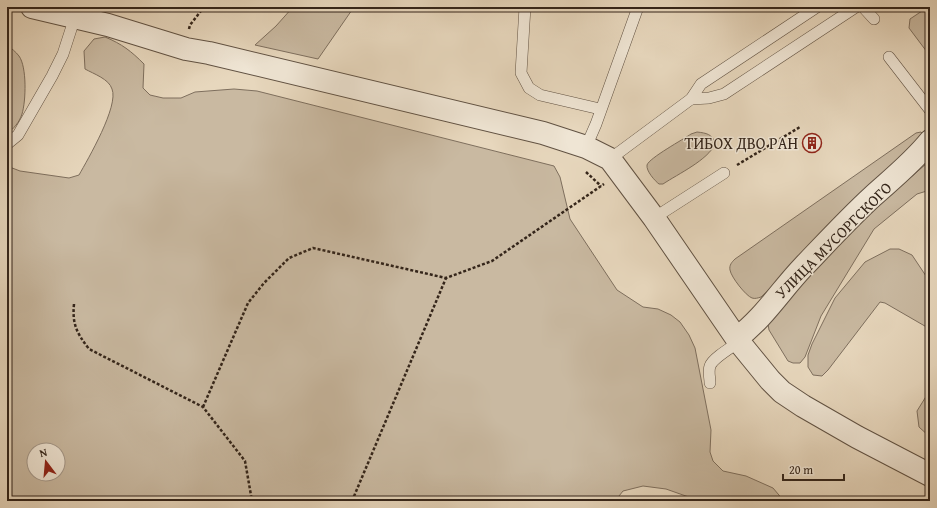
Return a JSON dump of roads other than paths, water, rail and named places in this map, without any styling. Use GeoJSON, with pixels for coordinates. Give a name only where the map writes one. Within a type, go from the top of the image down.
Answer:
{"type":"FeatureCollection","features":[{"type":"Feature","properties":{"kind":"street"},"geometry":{"type":"LineString","coordinates":[[32,7],[108,25],[186,49],[543,133],[586,147],[615,166],[654,218],[738,340],[770,380],[782,392],[803,406],[857,437],[930,475]]}},
{"type":"Feature","properties":{"kind":"street","name":"УЛИЦА МУСОРГСКОГО"},"geometry":{"type":"LineString","coordinates":[[738,340],[800,270],[873,196],[910,164],[930,141]]}},
{"type":"Feature","properties":{"kind":"lane"},"geometry":{"type":"LineString","coordinates":[[7,144],[18,135],[52,76],[63,54],[75,17],[98,7]]}},
{"type":"Feature","properties":{"kind":"lane"},"geometry":{"type":"LineString","coordinates":[[525,7],[521,73],[529,88],[540,95],[600,109]]}},
{"type":"Feature","properties":{"kind":"lane"},"geometry":{"type":"LineString","coordinates":[[586,147],[596,124],[600,109],[638,7]]}},
{"type":"Feature","properties":{"kind":"lane"},"geometry":{"type":"LineString","coordinates":[[615,166],[691,99],[701,84],[817,7]]}},
{"type":"Feature","properties":{"kind":"lane"},"geometry":{"type":"LineString","coordinates":[[863,7],[874,19]]}},
{"type":"Feature","properties":{"kind":"lane"},"geometry":{"type":"LineString","coordinates":[[691,99],[708,98],[724,94],[850,9]]}},
{"type":"Feature","properties":{"kind":"lane"},"geometry":{"type":"LineString","coordinates":[[889,57],[930,110]]}},
{"type":"Feature","properties":{"kind":"lane"},"geometry":{"type":"LineString","coordinates":[[654,218],[724,173]]}},
{"type":"Feature","properties":{"kind":"lane"},"geometry":{"type":"LineString","coordinates":[[710,382],[710,366],[720,355],[738,340]]}},
{"type":"Feature","properties":{"kind":"place","name":"ТИБОХ ДВО РАН"},"geometry":{"type":"Point","coordinates":[812,143]}}]}
